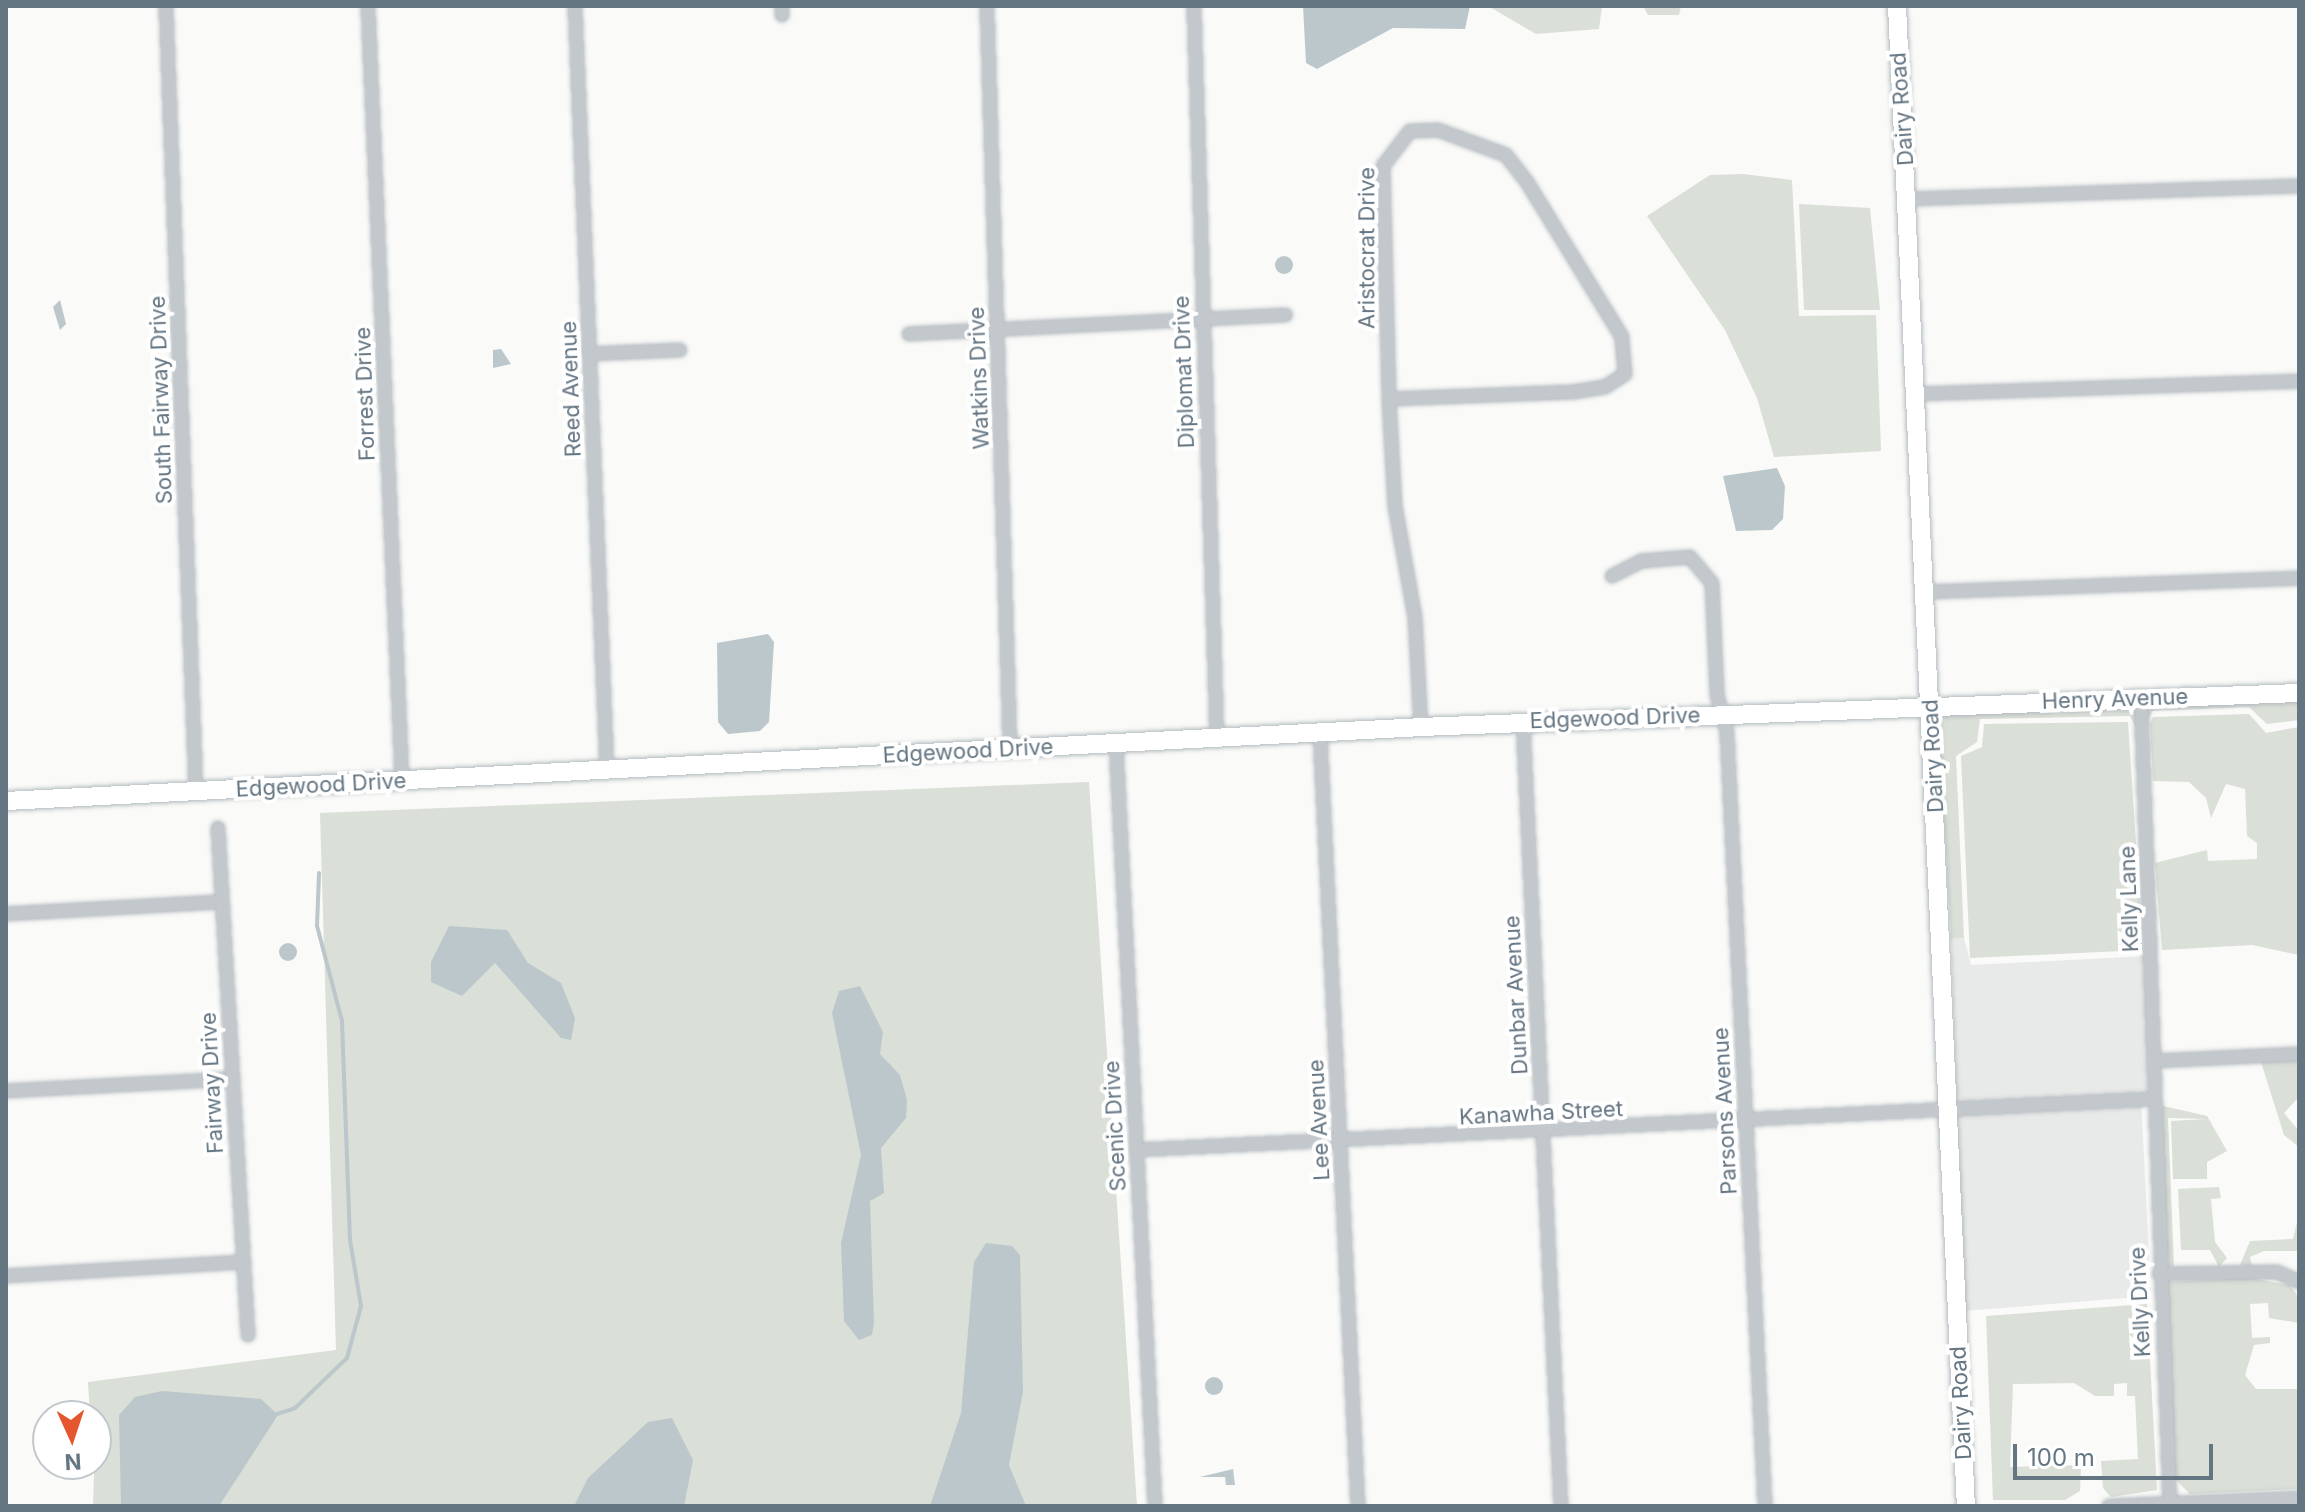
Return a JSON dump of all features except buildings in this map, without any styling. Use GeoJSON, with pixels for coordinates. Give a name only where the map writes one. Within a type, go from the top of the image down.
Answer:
{"type":"FeatureCollection","features":[{"type":"Feature","properties":{"kind":"street","name":"South Fairway Drive"},"geometry":{"type":"LineString","coordinates":[[166,6],[196,792]]}},
{"type":"Feature","properties":{"kind":"street","name":"Forrest Drive"},"geometry":{"type":"LineString","coordinates":[[368,6],[402,780]]}},
{"type":"Feature","properties":{"kind":"street","name":"Reed Avenue"},"geometry":{"type":"LineString","coordinates":[[575,6],[607,769]]}},
{"type":"Feature","properties":{"kind":"street","name":"Watkins Drive"},"geometry":{"type":"LineString","coordinates":[[987,6],[1010,748]]}},
{"type":"Feature","properties":{"kind":"street","name":"Diplomat Drive"},"geometry":{"type":"LineString","coordinates":[[1194,6],[1217,737]]}},
{"type":"Feature","properties":{"kind":"street","name":"Dairy Road"},"geometry":{"type":"LineString","coordinates":[[1897,6],[1966,1506]]}},
{"type":"Feature","properties":{"kind":"street","name":"Aristocrat Drive"},"geometry":{"type":"LineString","coordinates":[[1389,399],[1573,392],[1605,387],[1625,374],[1622,337],[1506,155],[1438,130],[1410,131],[1383,166],[1389,399],[1421,727]]}},
{"type":"Feature","properties":{"kind":"street"},"geometry":{"type":"LineString","coordinates":[[1907,199],[2299,186]]}},
{"type":"Feature","properties":{"kind":"street"},"geometry":{"type":"LineString","coordinates":[[909,334],[1286,315]]}},
{"type":"Feature","properties":{"kind":"street"},"geometry":{"type":"LineString","coordinates":[[589,354],[680,350]]}},
{"type":"Feature","properties":{"kind":"street"},"geometry":{"type":"LineString","coordinates":[[1916,394],[2299,381]]}},
{"type":"Feature","properties":{"kind":"street","name":"Parsons Avenue"},"geometry":{"type":"LineString","coordinates":[[1612,576],[1672,556],[1703,565],[1712,583],[1723,714],[1765,1506]]}},
{"type":"Feature","properties":{"kind":"street"},"geometry":{"type":"LineString","coordinates":[[1926,592],[2299,578]]}},
{"type":"Feature","properties":{"kind":"street","name":"Henry Avenue"},"geometry":{"type":"LineString","coordinates":[[1931,704],[2299,693]]}},
{"type":"Feature","properties":{"kind":"street","name":"Kelly Lane"},"geometry":{"type":"LineString","coordinates":[[2141,698],[2155,1061],[2153,1099]]}},
{"type":"Feature","properties":{"kind":"street","name":"Edgewood Drive"},"geometry":{"type":"LineString","coordinates":[[6,801],[1217,737],[1931,704]]}},
{"type":"Feature","properties":{"kind":"street","name":"Dunbar Avenue"},"geometry":{"type":"LineString","coordinates":[[1523,722],[1561,1506]]}},
{"type":"Feature","properties":{"kind":"street","name":"Lee Avenue"},"geometry":{"type":"LineString","coordinates":[[1320,733],[1358,1506]]}},
{"type":"Feature","properties":{"kind":"street","name":"Scenic Drive"},"geometry":{"type":"LineString","coordinates":[[1116,743],[1155,1506]]}},
{"type":"Feature","properties":{"kind":"street","name":"Fairway Drive"},"geometry":{"type":"LineString","coordinates":[[218,828],[248,1335]]}},
{"type":"Feature","properties":{"kind":"street"},"geometry":{"type":"LineString","coordinates":[[6,914],[222,902]]}},
{"type":"Feature","properties":{"kind":"street"},"geometry":{"type":"LineString","coordinates":[[2155,1061],[2299,1054]]}},
{"type":"Feature","properties":{"kind":"street"},"geometry":{"type":"LineString","coordinates":[[6,1091],[232,1079]]}},
{"type":"Feature","properties":{"kind":"street","name":"Kanawha Street"},"geometry":{"type":"LineString","coordinates":[[1136,1150],[1543,1134],[2153,1099]]}},
{"type":"Feature","properties":{"kind":"street","name":"Kelly Drive"},"geometry":{"type":"LineString","coordinates":[[2153,1099],[2170,1503]]}},
{"type":"Feature","properties":{"kind":"street"},"geometry":{"type":"LineString","coordinates":[[6,1276],[242,1262]]}},
{"type":"Feature","properties":{"kind":"street"},"geometry":{"type":"LineString","coordinates":[[2159,1274],[2277,1272],[2299,1282]]}},
{"type":"Feature","properties":{"kind":"street"},"geometry":{"type":"LineString","coordinates":[[2109,1506],[2299,1498]]}},
{"type":"Feature","properties":{"kind":"shaded area"},"geometry":{"type":"Polygon","coordinates":[[[1303,6],[1470,6],[1465,29],[1393,28],[1317,69],[1306,63],[1303,6]]]}},
{"type":"Feature","properties":{"kind":"shaded area"},"geometry":{"type":"Polygon","coordinates":[[[1488,6],[1602,6],[1599,29],[1536,34],[1488,6]]]}},
{"type":"Feature","properties":{"kind":"shaded area"},"geometry":{"type":"Polygon","coordinates":[[[1643,6],[1681,6],[1679,15],[1648,15],[1643,6]]]}},
{"type":"Feature","properties":{"kind":"shaded area"},"geometry":{"type":"Polygon","coordinates":[[[1743,174],[1792,180],[1799,316],[1876,315],[1881,451],[1774,457],[1757,398],[1725,330],[1647,216],[1710,175],[1743,174]]]}},
{"type":"Feature","properties":{"kind":"shaded area"},"geometry":{"type":"Polygon","coordinates":[[[1799,204],[1870,208],[1880,310],[1804,310],[1799,204]]]}},
{"type":"Feature","properties":{"kind":"shaded area"},"geometry":{"type":"Polygon","coordinates":[[[1280,256],[1288,256],[1293,265],[1291,272],[1280,274],[1275,269],[1275,261],[1280,256]]]}},
{"type":"Feature","properties":{"kind":"shaded area"},"geometry":{"type":"Polygon","coordinates":[[[60,300],[66,324],[60,330],[53,307],[60,300]]]}},
{"type":"Feature","properties":{"kind":"shaded area"},"geometry":{"type":"Polygon","coordinates":[[[501,349],[511,364],[493,368],[493,350],[501,349]]]}},
{"type":"Feature","properties":{"kind":"shaded area"},"geometry":{"type":"Polygon","coordinates":[[[1777,468],[1785,486],[1783,519],[1772,530],[1736,531],[1723,476],[1777,468]]]}},
{"type":"Feature","properties":{"kind":"shaded area"},"geometry":{"type":"Polygon","coordinates":[[[768,634],[774,642],[769,722],[760,731],[728,734],[718,722],[717,643],[768,634]]]}},
{"type":"Feature","properties":{"kind":"shaded area"},"geometry":{"type":"Polygon","coordinates":[[[2299,700],[2299,720],[2267,724],[2249,707],[2153,711],[2138,731],[2130,716],[1980,719],[1977,742],[1956,756],[1964,938],[1951,939],[1938,712],[2299,700]]]}},
{"type":"Feature","properties":{"kind":"shaded area"},"geometry":{"type":"Polygon","coordinates":[[[2249,714],[2266,733],[2299,727],[2299,955],[2252,945],[2162,950],[2155,863],[2207,850],[2208,861],[2257,859],[2257,843],[2247,836],[2245,789],[2226,784],[2211,818],[2206,798],[2189,782],[2153,781],[2150,724],[2153,717],[2249,714]]]}},
{"type":"Feature","properties":{"kind":"shaded area"},"geometry":{"type":"Polygon","coordinates":[[[2128,722],[2143,950],[1970,958],[1961,756],[1982,747],[1984,724],[2128,722]]]}},
{"type":"Feature","properties":{"kind":"shaded area"},"geometry":{"type":"Polygon","coordinates":[[[1089,782],[1137,1506],[93,1506],[94,1480],[112,1480],[112,1400],[89,1400],[88,1382],[336,1350],[320,813],[1089,782]]]}},
{"type":"Feature","properties":{"kind":"shaded area"},"geometry":{"type":"Polygon","coordinates":[[[449,926],[507,930],[528,963],[561,983],[575,1018],[571,1040],[561,1038],[495,963],[462,996],[431,982],[431,962],[449,926]]]}},
{"type":"Feature","properties":{"kind":"shaded area"},"geometry":{"type":"Polygon","coordinates":[[[1964,938],[1971,965],[2147,956],[2154,1080],[2141,1096],[2151,1296],[1964,1311],[1951,939],[1964,938]]]}},
{"type":"Feature","properties":{"kind":"shaded area"},"geometry":{"type":"Polygon","coordinates":[[[288,943],[297,952],[288,961],[279,952],[288,943]]]}},
{"type":"Feature","properties":{"kind":"shaded area"},"geometry":{"type":"Polygon","coordinates":[[[860,986],[883,1032],[880,1054],[900,1075],[907,1100],[906,1118],[881,1148],[884,1193],[870,1201],[874,1322],[872,1335],[859,1340],[844,1321],[841,1243],[861,1155],[832,1013],[839,991],[860,986]]]}},
{"type":"Feature","properties":{"kind":"shaded area"},"geometry":{"type":"Polygon","coordinates":[[[2299,1059],[2299,1097],[2284,1113],[2299,1131],[2299,1147],[2284,1135],[2261,1062],[2299,1059]]]}},
{"type":"Feature","properties":{"kind":"shaded area"},"geometry":{"type":"Polygon","coordinates":[[[2159,1105],[2207,1116],[2227,1151],[2207,1162],[2207,1179],[2173,1179],[2171,1121],[2207,1119],[2168,1118],[2174,1266],[2168,1267],[2159,1105]]]}},
{"type":"Feature","properties":{"kind":"shaded area"},"geometry":{"type":"Polygon","coordinates":[[[2219,1187],[2221,1198],[2211,1199],[2215,1242],[2227,1258],[2219,1267],[2210,1250],[2181,1250],[2178,1189],[2219,1187]]]}},
{"type":"Feature","properties":{"kind":"shaded area"},"geometry":{"type":"Polygon","coordinates":[[[2299,1214],[2299,1251],[2264,1251],[2250,1257],[2252,1266],[2240,1265],[2250,1241],[2293,1239],[2299,1214]]]}},
{"type":"Feature","properties":{"kind":"shaded area"},"geometry":{"type":"Polygon","coordinates":[[[986,1243],[1012,1246],[1020,1255],[1023,1392],[1009,1465],[1026,1506],[930,1506],[961,1413],[974,1262],[986,1243]]]}},
{"type":"Feature","properties":{"kind":"shaded area"},"geometry":{"type":"Polygon","coordinates":[[[2250,1278],[2290,1285],[2299,1298],[2299,1323],[2269,1318],[2268,1303],[2250,1304],[2252,1338],[2270,1337],[2270,1343],[2254,1345],[2245,1375],[2256,1389],[2299,1389],[2299,1489],[2190,1494],[2174,1478],[2166,1282],[2250,1278]]]}},
{"type":"Feature","properties":{"kind":"shaded area"},"geometry":{"type":"Polygon","coordinates":[[[2147,1304],[2157,1490],[2111,1497],[2103,1488],[2101,1461],[2138,1459],[2135,1396],[2127,1396],[2127,1383],[2114,1384],[2114,1396],[2095,1396],[2074,1383],[2013,1384],[2010,1467],[2081,1465],[2080,1491],[2065,1500],[1993,1500],[1986,1316],[2147,1304]]]}},
{"type":"Feature","properties":{"kind":"shaded area"},"geometry":{"type":"Polygon","coordinates":[[[1214,1377],[1223,1386],[1214,1395],[1205,1386],[1214,1377]]]}},
{"type":"Feature","properties":{"kind":"shaded area"},"geometry":{"type":"Polygon","coordinates":[[[162,1391],[261,1399],[278,1415],[219,1506],[121,1506],[119,1415],[135,1397],[162,1391]]]}},
{"type":"Feature","properties":{"kind":"shaded area"},"geometry":{"type":"Polygon","coordinates":[[[672,1418],[693,1460],[684,1506],[574,1506],[588,1478],[648,1422],[672,1418]]]}},
{"type":"Feature","properties":{"kind":"shaded area"},"geometry":{"type":"Polygon","coordinates":[[[1233,1469],[1235,1485],[1226,1485],[1225,1477],[1200,1477],[1233,1469]]]}},
{"type":"Feature","properties":{"kind":"waterway"},"geometry":{"type":"LineString","coordinates":[[277,1414],[295,1408],[347,1358],[361,1306],[350,1240],[342,1021],[317,926],[319,873]]}}]}
